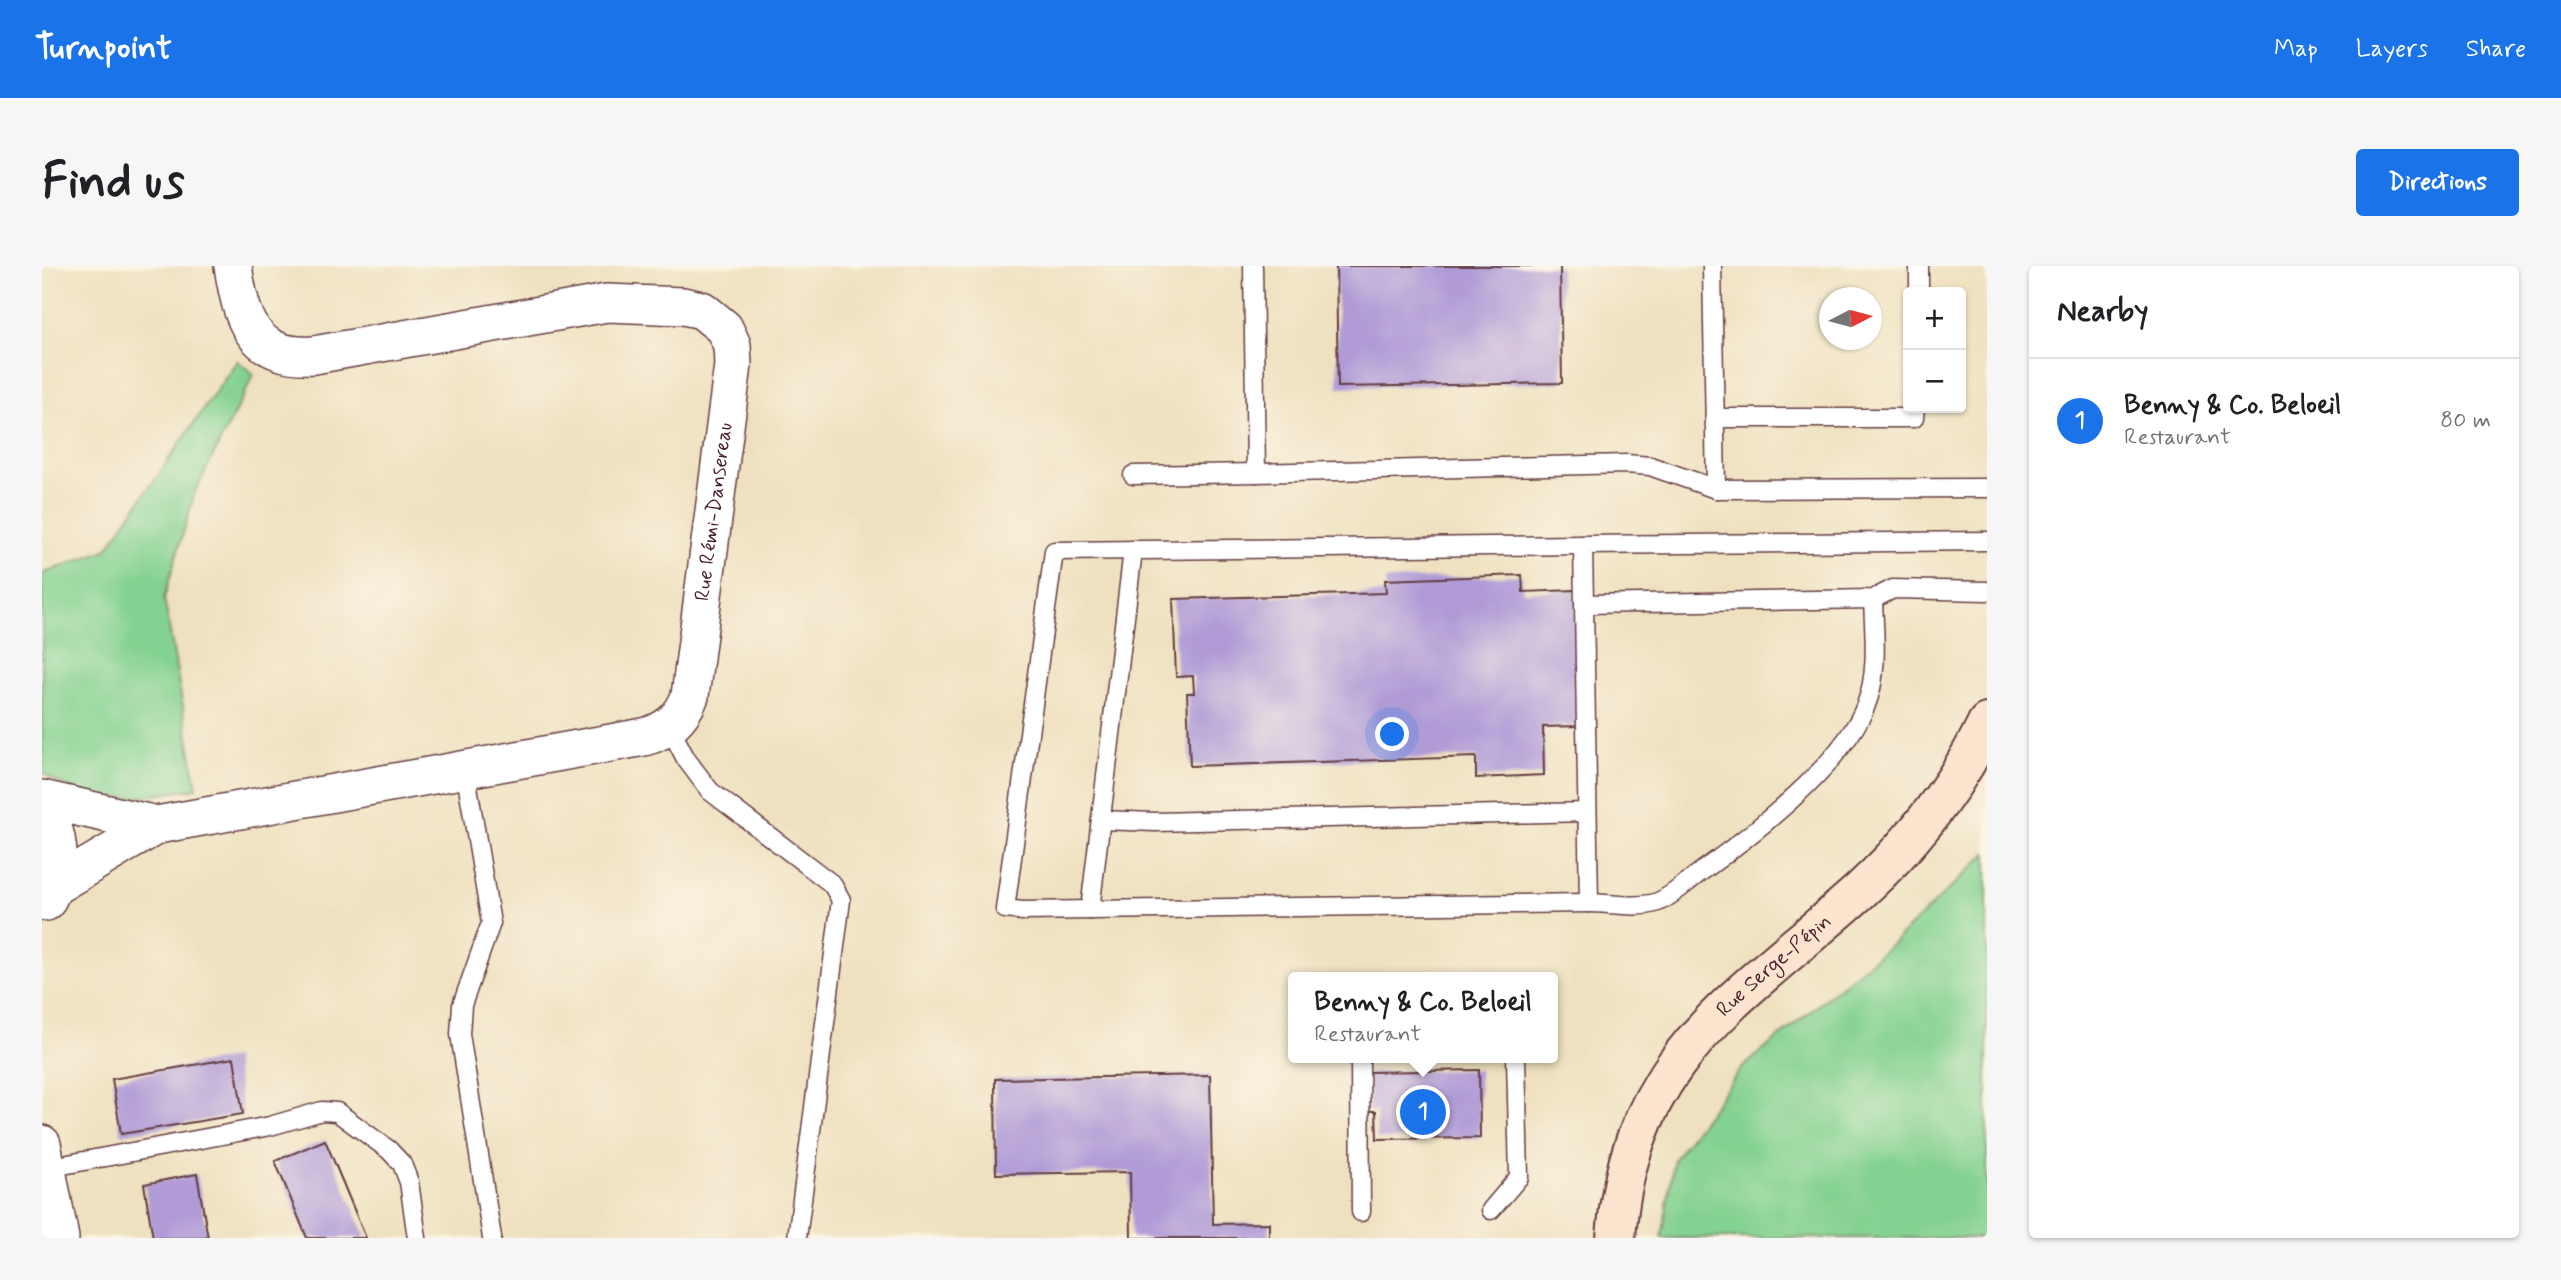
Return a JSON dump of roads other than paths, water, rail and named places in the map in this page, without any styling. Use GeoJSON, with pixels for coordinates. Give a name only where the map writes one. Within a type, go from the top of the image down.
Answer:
{"type":"FeatureCollection","features":[{"type":"Feature","properties":{"kind":"street","name":"Rue Rémi-Dansereau"},"geometry":{"type":"LineString","coordinates":[[233,266],[241,311],[251,329],[274,349],[294,355],[314,355],[598,304],[692,307],[718,320],[732,345],[733,365],[692,684],[687,705],[669,726]]}},
{"type":"Feature","properties":{"kind":"street","name":"Rue Serge-Pépin"},"geometry":{"type":"LineString","coordinates":[[1616,1238],[1621,1190],[1639,1133],[1666,1076],[1681,1055],[1717,1013],[1862,889],[1905,845],[1956,777],[1987,723]]}},
{"type":"Feature","properties":{"kind":"street"},"geometry":{"type":"LineString","coordinates":[[42,799],[157,825],[644,737],[669,726]]}},
{"type":"Feature","properties":{"kind":"street"},"geometry":{"type":"LineString","coordinates":[[42,805],[57,841],[58,866],[48,898]]}},
{"type":"Feature","properties":{"kind":"street"},"geometry":{"type":"LineString","coordinates":[[48,898],[157,825]]}},
{"type":"Feature","properties":{"kind":"street"},"geometry":{"type":"LineString","coordinates":[[44,1156],[60,1238]]}},
{"type":"Feature","properties":{"kind":"lane"},"geometry":{"type":"LineString","coordinates":[[1253,266],[1256,473]]}},
{"type":"Feature","properties":{"kind":"lane"},"geometry":{"type":"LineString","coordinates":[[1712,266],[1716,489]]}},
{"type":"Feature","properties":{"kind":"lane"},"geometry":{"type":"LineString","coordinates":[[1919,266],[1919,287]]}},
{"type":"Feature","properties":{"kind":"lane"},"geometry":{"type":"LineString","coordinates":[[1715,418],[1914,418],[1914,413]]}},
{"type":"Feature","properties":{"kind":"lane"},"geometry":{"type":"LineString","coordinates":[[1133,475],[1627,464],[1650,466],[1716,489],[1987,488]]}},
{"type":"Feature","properties":{"kind":"lane"},"geometry":{"type":"LineString","coordinates":[[1873,599],[1875,656],[1871,691],[1865,709],[1844,742],[1814,777],[1736,846],[1658,902],[1004,909],[1054,551],[1987,541]]}},
{"type":"Feature","properties":{"kind":"lane"},"geometry":{"type":"LineString","coordinates":[[1583,545],[1589,903]]}},
{"type":"Feature","properties":{"kind":"lane"},"geometry":{"type":"LineString","coordinates":[[1090,910],[1133,550]]}},
{"type":"Feature","properties":{"kind":"lane"},"geometry":{"type":"LineString","coordinates":[[1584,604],[1873,599],[1893,589],[1987,591]]}},
{"type":"Feature","properties":{"kind":"lane"},"geometry":{"type":"LineString","coordinates":[[669,726],[686,759],[710,791],[832,884],[841,900],[797,1238]]}},
{"type":"Feature","properties":{"kind":"lane"},"geometry":{"type":"LineString","coordinates":[[465,769],[491,923],[462,1005],[460,1034],[492,1238]]}},
{"type":"Feature","properties":{"kind":"lane"},"geometry":{"type":"LineString","coordinates":[[1101,820],[1154,822],[1587,812]]}},
{"type":"Feature","properties":{"kind":"lane"},"geometry":{"type":"LineString","coordinates":[[1360,1063],[1361,1212]]}},
{"type":"Feature","properties":{"kind":"lane"},"geometry":{"type":"LineString","coordinates":[[1492,1210],[1519,1178],[1516,1063]]}},
{"type":"Feature","properties":{"kind":"lane"},"geometry":{"type":"LineString","coordinates":[[44,1156],[270,1126],[330,1111],[344,1115],[355,1123],[402,1164],[408,1182],[417,1238]]}},
{"type":"Feature","properties":{"kind":"place","name":"Benny & Co. Beloeil"},"geometry":{"type":"Point","coordinates":[1423,1112]}}]}
